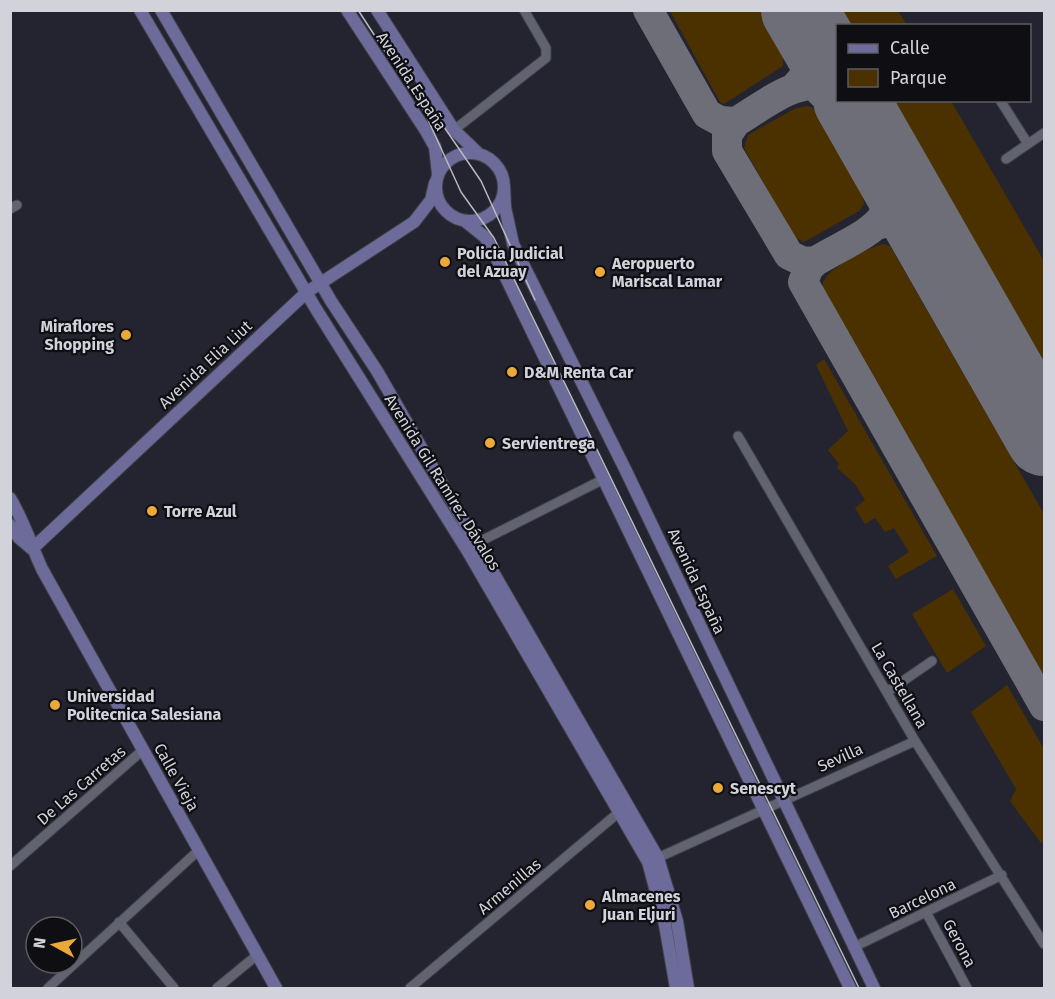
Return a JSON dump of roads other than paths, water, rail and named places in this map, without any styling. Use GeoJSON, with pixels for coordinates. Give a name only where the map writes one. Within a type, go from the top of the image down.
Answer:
{"type":"FeatureCollection","features":[{"type":"Feature","properties":{"kind":"main road","name":"Avenida Gil Ramírez Dávalos"},"geometry":{"type":"LineString","coordinates":[[140,10],[307,292],[471,546]]}},
{"type":"Feature","properties":{"kind":"main road","name":"Avenida Gil Ramírez Dávalos"},"geometry":{"type":"LineString","coordinates":[[161,10],[320,282],[377,371],[471,546],[653,860],[688,988]]}},
{"type":"Feature","properties":{"kind":"main road","name":"Avenida España"},"geometry":{"type":"LineString","coordinates":[[347,10],[426,130],[435,147],[437,179]]}},
{"type":"Feature","properties":{"kind":"main road","name":"Avenida España"},"geometry":{"type":"LineString","coordinates":[[377,10],[454,130],[479,154]]}},
{"type":"Feature","properties":{"kind":"main road"},"geometry":{"type":"LineString","coordinates":[[461,220],[481,219],[494,212],[503,195],[504,185],[497,165],[479,154],[460,154],[448,160],[437,179],[440,204],[461,220],[485,237],[493,251],[850,988]]}},
{"type":"Feature","properties":{"kind":"main road","name":"Avenida Elia Liut"},"geometry":{"type":"LineString","coordinates":[[414,222],[431,200],[437,179]]}},
{"type":"Feature","properties":{"kind":"main road","name":"Avenida España"},"geometry":{"type":"LineString","coordinates":[[504,185],[505,207],[513,244],[626,471],[874,988]]}},
{"type":"Feature","properties":{"kind":"main road","name":"Avenida Elia Liut"},"geometry":{"type":"LineString","coordinates":[[32,549],[320,282],[414,222],[432,215],[461,220]]}},
{"type":"Feature","properties":{"kind":"main road","name":"Calle Vieja"},"geometry":{"type":"LineString","coordinates":[[10,498],[29,533],[32,549],[256,956],[276,988]]}},
{"type":"Feature","properties":{"kind":"main road","name":"Calle Vieja"},"geometry":{"type":"LineString","coordinates":[[10,525],[19,538],[32,549]]}},
{"type":"Feature","properties":{"kind":"main road","name":"Avenida Gil Ramírez Dávalos"},"geometry":{"type":"LineString","coordinates":[[671,923],[676,988]]}},
{"type":"Feature","properties":{"kind":"street"},"geometry":{"type":"LineString","coordinates":[[454,130],[546,58],[546,48],[524,10]]}},
{"type":"Feature","properties":{"kind":"street"},"geometry":{"type":"LineString","coordinates":[[1001,102],[1028,144]]}},
{"type":"Feature","properties":{"kind":"street"},"geometry":{"type":"LineString","coordinates":[[1006,159],[1044,133]]}},
{"type":"Feature","properties":{"kind":"street","name":"La Castellana"},"geometry":{"type":"LineString","coordinates":[[738,436],[915,741],[1044,944]]}},
{"type":"Feature","properties":{"kind":"street"},"geometry":{"type":"LineString","coordinates":[[471,546],[604,479]]}},
{"type":"Feature","properties":{"kind":"street"},"geometry":{"type":"LineString","coordinates":[[886,692],[932,661]]}},
{"type":"Feature","properties":{"kind":"street","name":"Sevilla"},"geometry":{"type":"LineString","coordinates":[[653,860],[763,808],[915,741]]}},
{"type":"Feature","properties":{"kind":"street","name":"De Las Carretas"},"geometry":{"type":"LineString","coordinates":[[10,866],[143,750]]}},
{"type":"Feature","properties":{"kind":"street","name":"Armenillas"},"geometry":{"type":"LineString","coordinates":[[410,988],[623,809]]}},
{"type":"Feature","properties":{"kind":"street"},"geometry":{"type":"LineString","coordinates":[[52,987],[119,922],[199,850]]}},
{"type":"Feature","properties":{"kind":"street","name":"Barcelona"},"geometry":{"type":"LineString","coordinates":[[854,947],[1002,875]]}},
{"type":"Feature","properties":{"kind":"street","name":"Gerona"},"geometry":{"type":"LineString","coordinates":[[926,912],[967,988]]}},
{"type":"Feature","properties":{"kind":"street"},"geometry":{"type":"LineString","coordinates":[[119,922],[174,988]]}},
{"type":"Feature","properties":{"kind":"street"},"geometry":{"type":"LineString","coordinates":[[217,988],[256,956]]}},
{"type":"Feature","properties":{"kind":"tram line"},"geometry":{"type":"LineString","coordinates":[[358,10],[424,111],[461,192],[494,238],[859,988]]}},
{"type":"Feature","properties":{"kind":"tram line"},"geometry":{"type":"LineString","coordinates":[[429,105],[481,181],[535,300]]}},
{"type":"Feature","properties":{"kind":"place","name":"Policia Judicial del Azuay"},"geometry":{"type":"Point","coordinates":[445,262]}},
{"type":"Feature","properties":{"kind":"place","name":"Aeropuerto Mariscal Lamar"},"geometry":{"type":"Point","coordinates":[600,272]}},
{"type":"Feature","properties":{"kind":"place","name":"Miraflores Shopping"},"geometry":{"type":"Point","coordinates":[126,335]}},
{"type":"Feature","properties":{"kind":"place","name":"D&M Renta Car"},"geometry":{"type":"Point","coordinates":[512,372]}},
{"type":"Feature","properties":{"kind":"place","name":"Servientrega"},"geometry":{"type":"Point","coordinates":[490,443]}},
{"type":"Feature","properties":{"kind":"place","name":"Torre Azul"},"geometry":{"type":"Point","coordinates":[152,511]}},
{"type":"Feature","properties":{"kind":"place","name":"Universidad Politecnica Salesiana"},"geometry":{"type":"Point","coordinates":[55,705]}},
{"type":"Feature","properties":{"kind":"place","name":"Senescyt"},"geometry":{"type":"Point","coordinates":[718,788]}},
{"type":"Feature","properties":{"kind":"place","name":"Almacenes Juan Eljuri"},"geometry":{"type":"Point","coordinates":[590,905]}}]}
